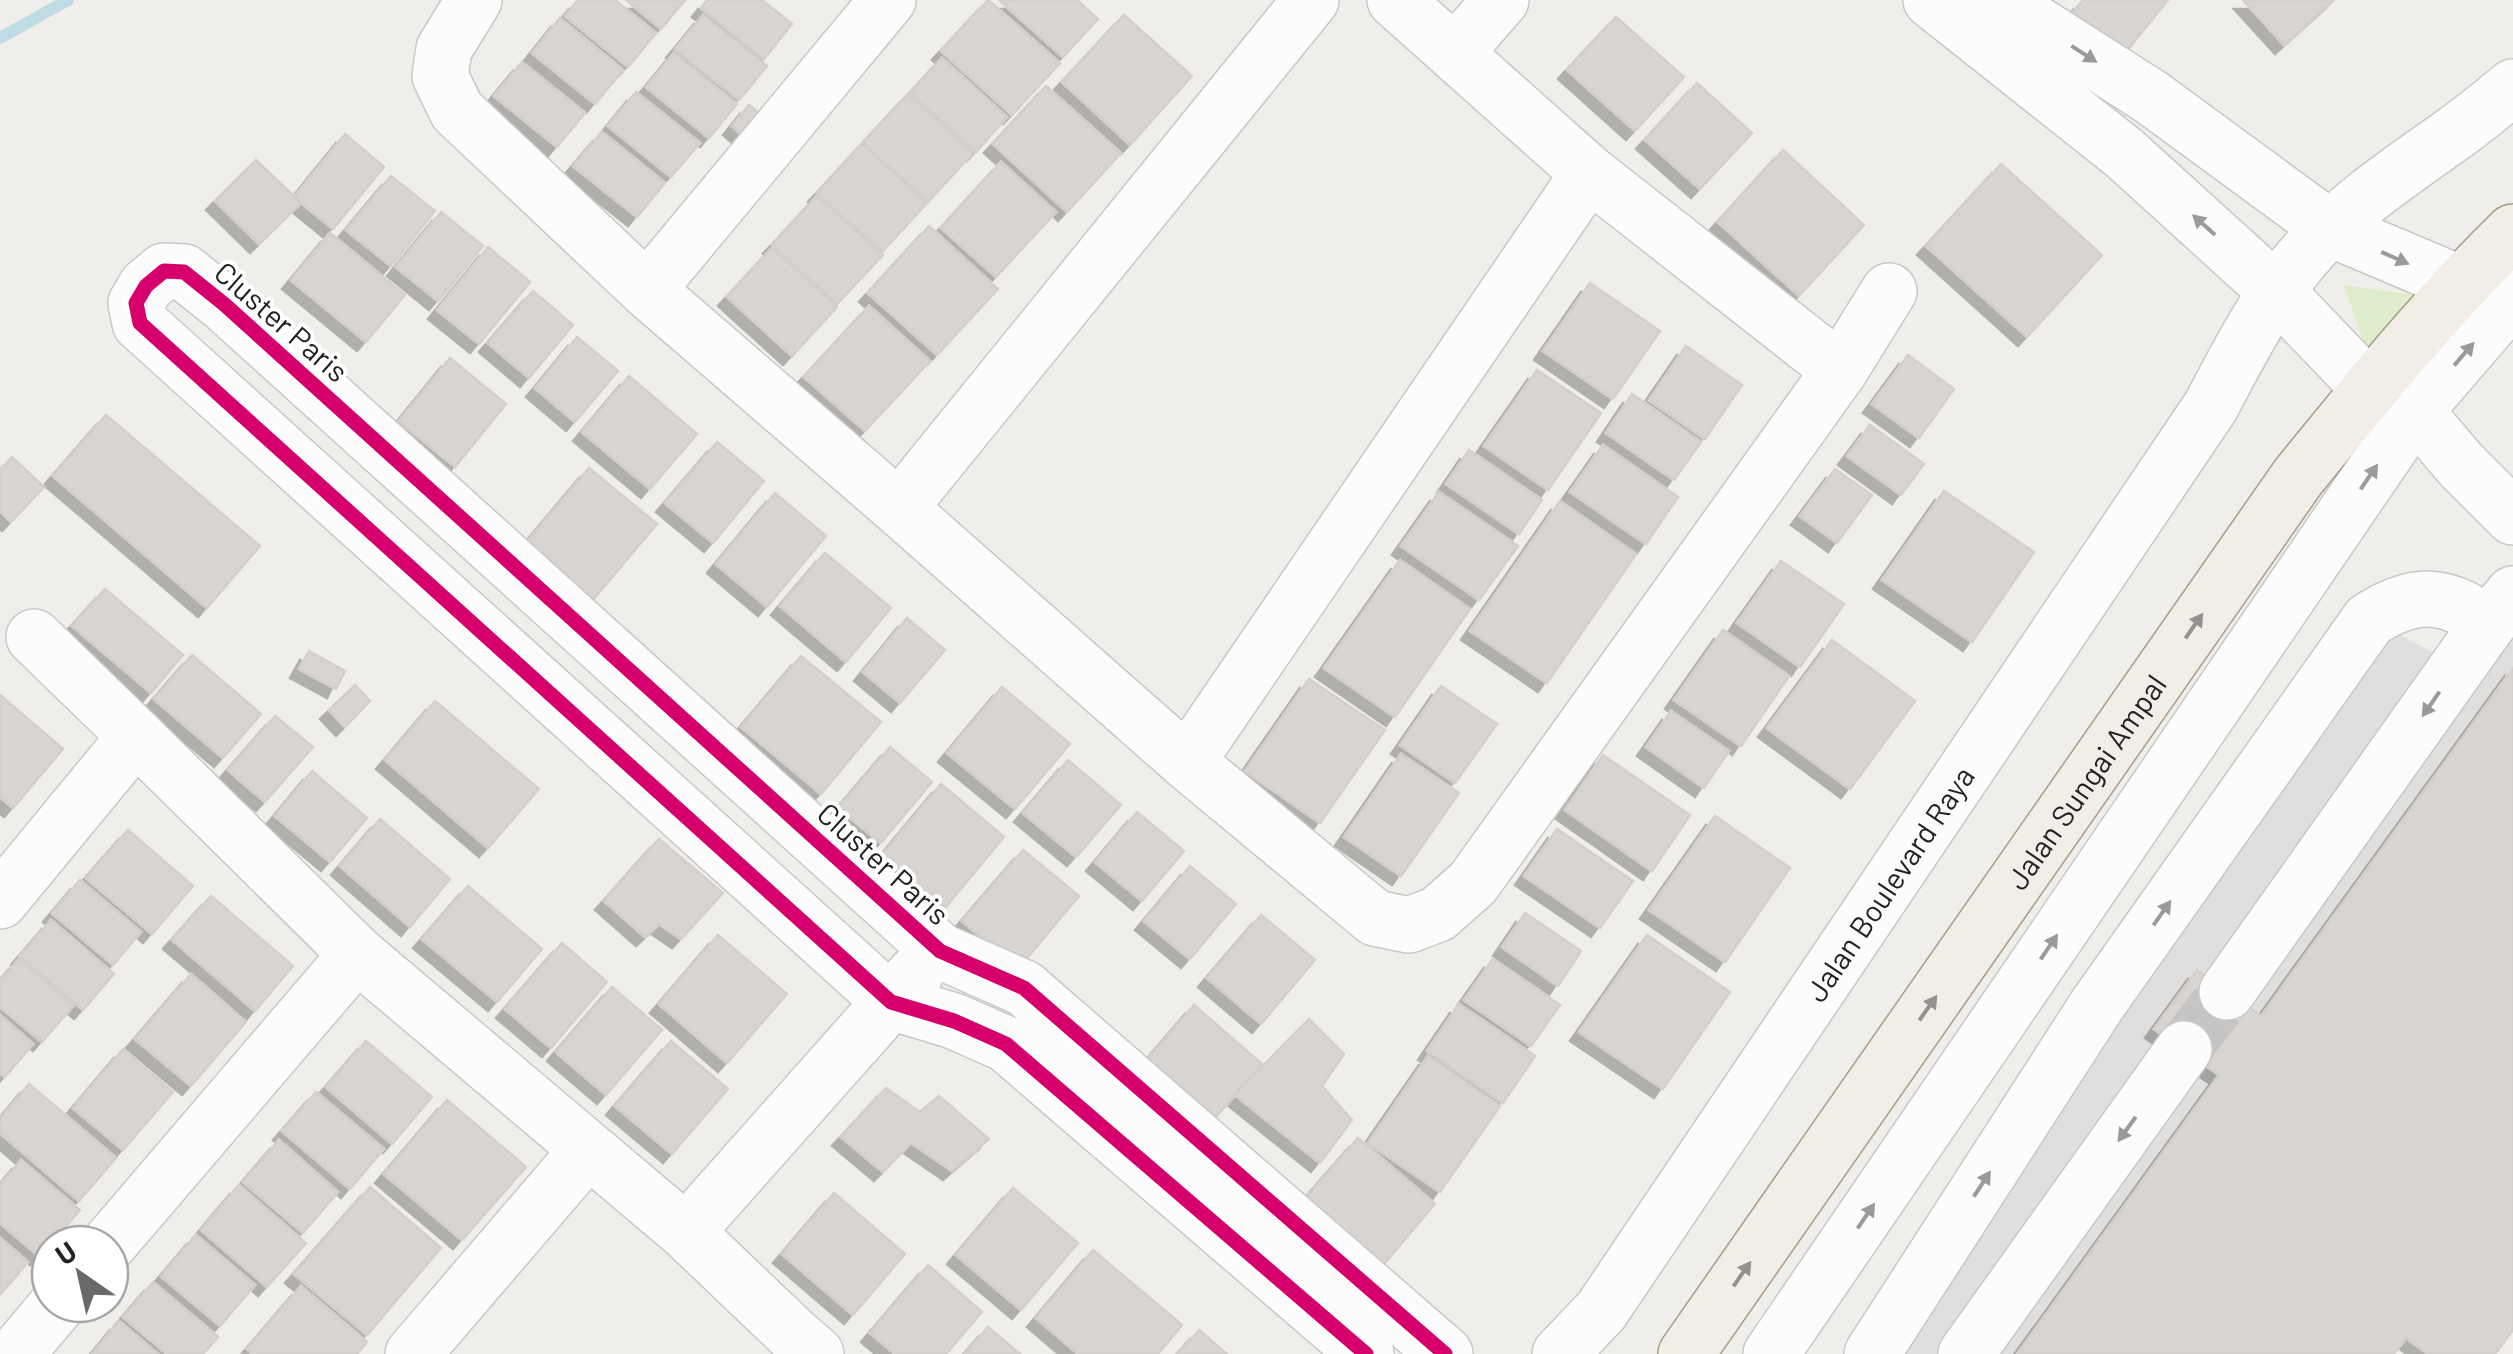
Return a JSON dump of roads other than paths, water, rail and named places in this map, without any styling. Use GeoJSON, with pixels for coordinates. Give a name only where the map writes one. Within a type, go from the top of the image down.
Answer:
{"type":"FeatureCollection","features":[{"type":"Feature","properties":{"kind":"main road","name":"Jalan Sungai Ampal"},"geometry":{"type":"LineString","coordinates":[[1686,1354],[2298,477],[2392,400],[2460,284],[2513,232]]}},
{"type":"Feature","properties":{"kind":"street"},"geometry":{"type":"LineString","coordinates":[[474,0],[444,49],[440,76],[457,111],[646,290],[1187,762],[1375,918],[1409,926],[1438,914],[1473,883],[1840,370],[1890,291]]}},
{"type":"Feature","properties":{"kind":"street"},"geometry":{"type":"LineString","coordinates":[[646,290],[888,0]]}},
{"type":"Feature","properties":{"kind":"street"},"geometry":{"type":"LineString","coordinates":[[899,508],[1311,0]]}},
{"type":"Feature","properties":{"kind":"street"},"geometry":{"type":"LineString","coordinates":[[1395,0],[1589,172],[1840,370]]}},
{"type":"Feature","properties":{"kind":"street"},"geometry":{"type":"LineString","coordinates":[[1455,54],[1501,0]]}},
{"type":"Feature","properties":{"kind":"street"},"geometry":{"type":"LineString","coordinates":[[1931,0],[2124,153],[2276,291],[2513,517]]}},
{"type":"Feature","properties":{"kind":"street"},"geometry":{"type":"LineString","coordinates":[[2004,0],[2151,98],[2330,229],[2460,284]]}},
{"type":"Feature","properties":{"kind":"street","name":"Jalan Boulevard Raya"},"geometry":{"type":"LineString","coordinates":[[1560,1354],[1602,1311],[2211,406],[2276,291],[2330,229],[2390,178],[2513,87]]}},
{"type":"Feature","properties":{"kind":"street"},"geometry":{"type":"LineString","coordinates":[[1187,762],[1589,172]]}},
{"type":"Feature","properties":{"kind":"street","name":"Cluster Paris"},"geometry":{"type":"LineString","coordinates":[[1353,1321],[1024,988],[940,951],[184,272],[164,270],[146,286],[136,303],[140,323],[891,1002],[954,1021],[1006,1044],[1353,1321],[1445,1354]]}},
{"type":"Feature","properties":{"kind":"street"},"geometry":{"type":"LineString","coordinates":[[1772,1354],[2392,400],[2513,297]]}},
{"type":"Feature","properties":{"kind":"street"},"geometry":{"type":"LineString","coordinates":[[1872,1354],[2098,1005],[2369,620],[2393,605],[2413,599],[2442,601],[2472,612],[2500,609]]}},
{"type":"Feature","properties":{"kind":"street"},"geometry":{"type":"LineString","coordinates":[[2227,992],[2500,609]]}},
{"type":"Feature","properties":{"kind":"street"},"geometry":{"type":"LineString","coordinates":[[34,637],[357,954],[686,1232],[799,1348]]}},
{"type":"Feature","properties":{"kind":"street"},"geometry":{"type":"LineString","coordinates":[[0,902],[136,736]]}},
{"type":"Feature","properties":{"kind":"street","name":"Cluster Paris"},"geometry":{"type":"LineString","coordinates":[[686,1232],[940,951]]}},
{"type":"Feature","properties":{"kind":"street"},"geometry":{"type":"LineString","coordinates":[[127,1224],[357,954]]}},
{"type":"Feature","properties":{"kind":"street"},"geometry":{"type":"LineString","coordinates":[[1966,1354],[2184,1050]]}},
{"type":"Feature","properties":{"kind":"street"},"geometry":{"type":"LineString","coordinates":[[413,1354],[588,1150]]}},
{"type":"Feature","properties":{"kind":"street"},"geometry":{"type":"LineString","coordinates":[[16,1354],[41,1324]]}},
{"type":"Feature","properties":{"kind":"waterway"},"geometry":{"type":"LineString","coordinates":[[0,38],[68,0]]}},
{"type":"Feature","properties":{"kind":"tunnel"},"geometry":{"type":"LineString","coordinates":[[2184,1049],[2227,992]]}}]}
